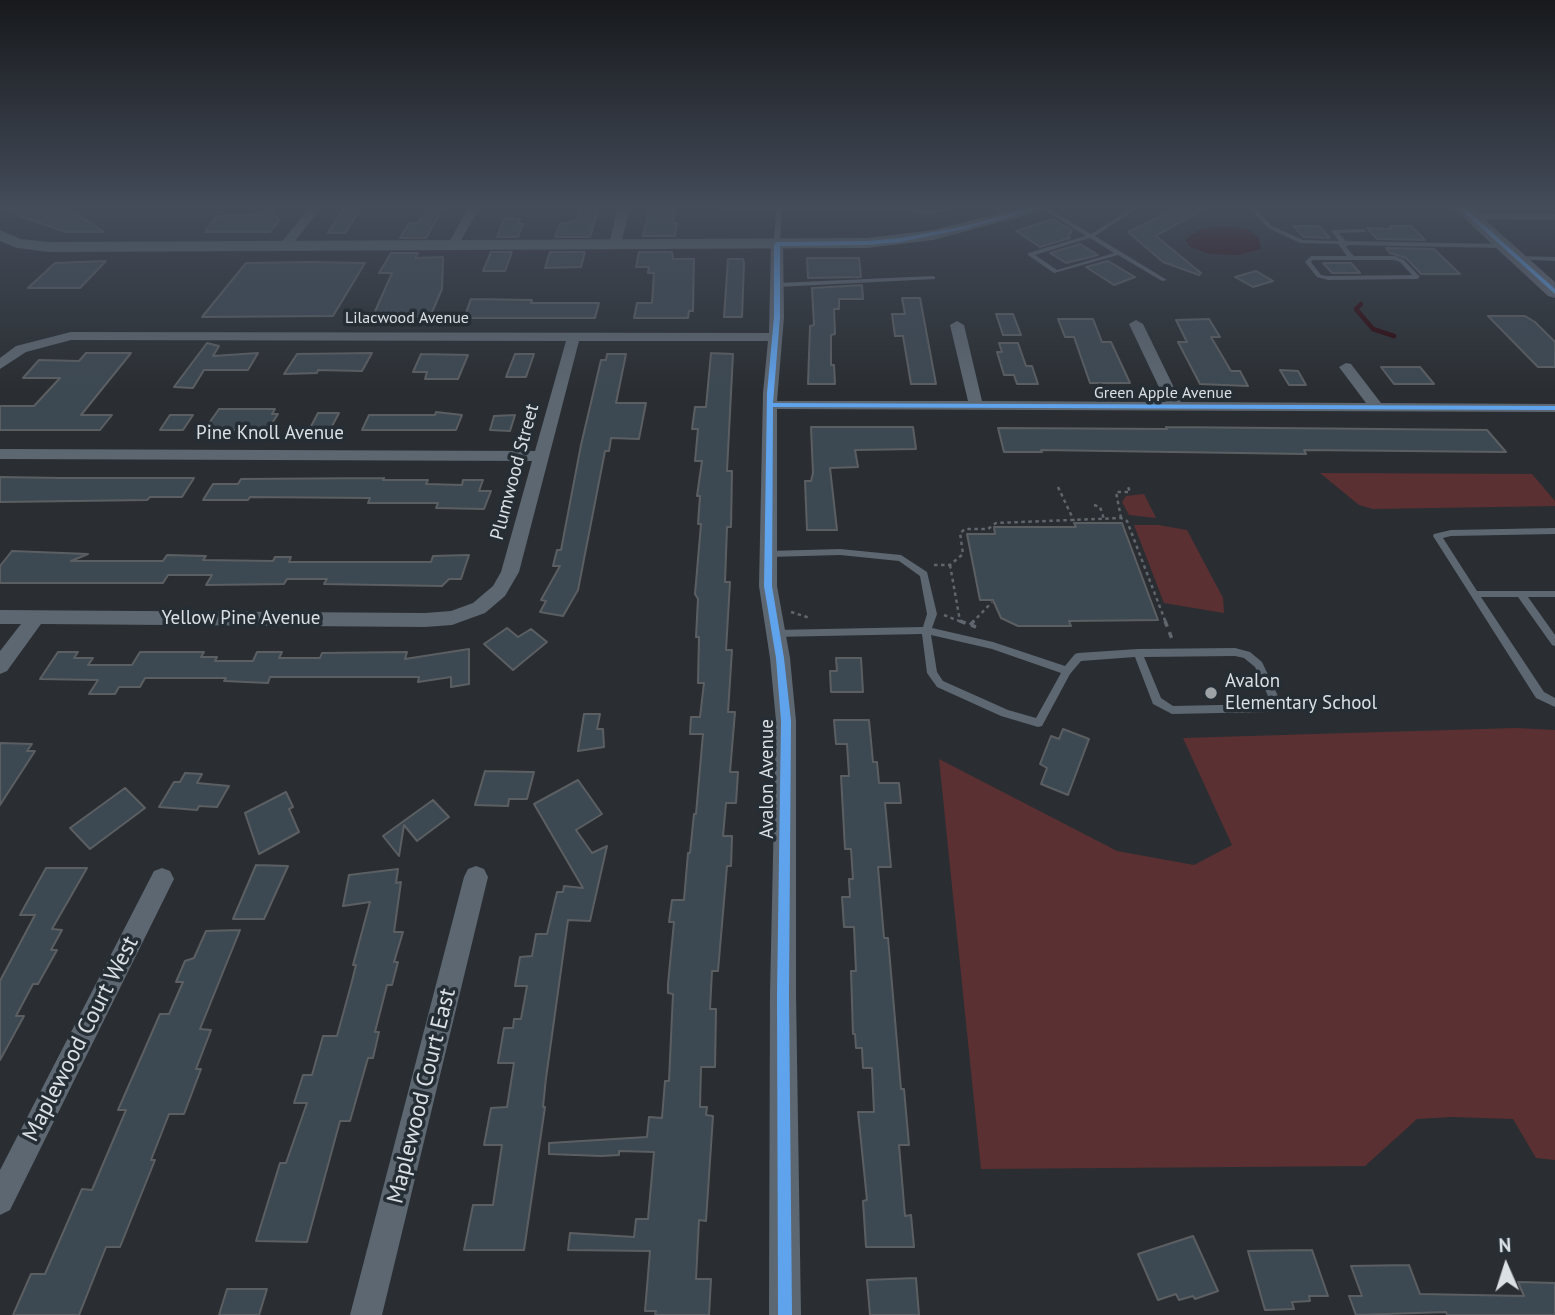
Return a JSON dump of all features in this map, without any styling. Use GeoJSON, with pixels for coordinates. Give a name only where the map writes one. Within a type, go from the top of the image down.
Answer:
{"type":"FeatureCollection","features":[{"type":"Feature","properties":{"kind":"main road"},"geometry":{"type":"LineString","coordinates":[[1530,269],[1555,292]]}},
{"type":"Feature","properties":{"kind":"street","name":"Avalon Avenue"},"geometry":{"type":"LineString","coordinates":[[778,269],[770,405],[768,586],[786,721],[783,994],[785,1315]]}},
{"type":"Feature","properties":{"kind":"street"},"geometry":{"type":"LineString","coordinates":[[1136,324],[1176,407]]}},
{"type":"Feature","properties":{"kind":"street"},"geometry":{"type":"LineString","coordinates":[[957,325],[976,406]]}},
{"type":"Feature","properties":{"kind":"street","name":"Lilacwood Avenue"},"geometry":{"type":"LineString","coordinates":[[0,365],[21,349],[71,336],[774,337]]}},
{"type":"Feature","properties":{"kind":"street","name":"Plumwood Street"},"geometry":{"type":"LineString","coordinates":[[479,608],[499,591],[510,572],[574,336]]}},
{"type":"Feature","properties":{"kind":"street"},"geometry":{"type":"LineString","coordinates":[[1346,367],[1377,408]]}},
{"type":"Feature","properties":{"kind":"street","name":"Green Apple Avenue"},"geometry":{"type":"LineString","coordinates":[[770,405],[1555,408]]}},
{"type":"Feature","properties":{"kind":"street","name":"Pine Knoll Avenue"},"geometry":{"type":"LineString","coordinates":[[0,454],[541,456]]}},
{"type":"Feature","properties":{"kind":"street","name":"Yellow Pine Avenue"},"geometry":{"type":"LineString","coordinates":[[0,617],[425,620],[452,618],[479,608]]}},
{"type":"Feature","properties":{"kind":"street"},"geometry":{"type":"LineString","coordinates":[[0,666],[36,617]]}},
{"type":"Feature","properties":{"kind":"street","name":"Maplewood Court East"},"geometry":{"type":"LineString","coordinates":[[366,1315],[475,877]]}},
{"type":"Feature","properties":{"kind":"street","name":"Maplewood Court West"},"geometry":{"type":"LineString","coordinates":[[0,1200],[162,879]]}},
{"type":"Feature","properties":{"kind":"lane"},"geometry":{"type":"LineString","coordinates":[[1146,269],[1164,280]]}},
{"type":"Feature","properties":{"kind":"lane"},"geometry":{"type":"LineString","coordinates":[[1314,269],[1319,276],[1328,278],[1417,277],[1410,269]]}},
{"type":"Feature","properties":{"kind":"lane"},"geometry":{"type":"LineString","coordinates":[[778,285],[933,278]]}},
{"type":"Feature","properties":{"kind":"lane"},"geometry":{"type":"LineString","coordinates":[[1555,531],[1437,536],[1540,695],[1555,703]]}},
{"type":"Feature","properties":{"kind":"lane"},"geometry":{"type":"LineString","coordinates":[[769,554],[840,552],[901,558],[925,575],[932,614],[926,630],[932,673],[940,684],[1027,720],[1038,723],[1067,671],[1078,657],[1138,653],[1235,652],[1247,655],[1259,665],[1273,696],[1270,708],[1172,710],[1157,701],[1138,653]]}},
{"type":"Feature","properties":{"kind":"lane"},"geometry":{"type":"LineString","coordinates":[[1475,594],[1555,594]]}},
{"type":"Feature","properties":{"kind":"lane"},"geometry":{"type":"LineString","coordinates":[[1521,594],[1555,642]]}},
{"type":"Feature","properties":{"kind":"lane"},"geometry":{"type":"LineString","coordinates":[[775,634],[926,630],[993,646],[1067,671]]}},
{"type":"Feature","properties":{"kind":"path"},"geometry":{"type":"LineString","coordinates":[[1058,487],[1074,521]]}},
{"type":"Feature","properties":{"kind":"path"},"geometry":{"type":"LineString","coordinates":[[1121,519],[1116,492],[1130,492],[1128,487]]}},
{"type":"Feature","properties":{"kind":"path"},"geometry":{"type":"LineString","coordinates":[[1094,506],[1100,507],[1104,519]]}},
{"type":"Feature","properties":{"kind":"path"},"geometry":{"type":"LineString","coordinates":[[932,565],[950,565],[963,554],[960,533],[965,529],[988,529],[996,523],[1121,519],[1127,521],[1173,642],[1167,642]]}},
{"type":"Feature","properties":{"kind":"path"},"geometry":{"type":"LineString","coordinates":[[950,565],[960,622]]}},
{"type":"Feature","properties":{"kind":"path"},"geometry":{"type":"LineString","coordinates":[[970,625],[992,602]]}},
{"type":"Feature","properties":{"kind":"shaded area"},"geometry":{"type":"Polygon","coordinates":[[[1320,473],[1532,474],[1555,501],[1555,506],[1373,509],[1359,505],[1320,473]]]}},
{"type":"Feature","properties":{"kind":"shaded area"},"geometry":{"type":"Polygon","coordinates":[[[1144,494],[1156,518],[1129,515],[1122,502],[1126,496],[1144,494]]]}},
{"type":"Feature","properties":{"kind":"shaded area"},"geometry":{"type":"Polygon","coordinates":[[[1134,525],[1158,525],[1187,530],[1223,598],[1224,613],[1164,603],[1134,525]]]}},
{"type":"Feature","properties":{"kind":"shaded area"},"geometry":{"type":"Polygon","coordinates":[[[1516,728],[1555,730],[1555,1160],[1536,1158],[1513,1119],[1452,1117],[1417,1119],[1365,1166],[981,1169],[939,759],[1117,851],[1194,865],[1232,845],[1183,738],[1516,728]]]}},
{"type":"Feature","properties":{"kind":"building"},"geometry":{"type":"Polygon","coordinates":[[[48,269],[98,269],[80,288],[28,288],[48,269]]]}},
{"type":"Feature","properties":{"kind":"building"},"geometry":{"type":"Polygon","coordinates":[[[241,269],[361,269],[333,316],[202,317],[241,269]]]}},
{"type":"Feature","properties":{"kind":"building"},"geometry":{"type":"Polygon","coordinates":[[[381,269],[443,269],[442,289],[430,317],[373,316],[392,273],[379,273],[381,269]]]}},
{"type":"Feature","properties":{"kind":"building"},"geometry":{"type":"Polygon","coordinates":[[[484,269],[506,269],[505,271],[484,269]]]}},
{"type":"Feature","properties":{"kind":"building"},"geometry":{"type":"Polygon","coordinates":[[[649,269],[694,269],[693,311],[689,311],[688,318],[634,318],[637,303],[652,303],[654,273],[648,273],[649,269]]]}},
{"type":"Feature","properties":{"kind":"building"},"geometry":{"type":"Polygon","coordinates":[[[727,269],[744,269],[742,317],[724,317],[727,269]]]}},
{"type":"Feature","properties":{"kind":"building"},"geometry":{"type":"Polygon","coordinates":[[[808,269],[860,269],[861,277],[808,278],[808,269]]]}},
{"type":"Feature","properties":{"kind":"building"},"geometry":{"type":"Polygon","coordinates":[[[1090,269],[1122,269],[1135,277],[1114,285],[1090,269]]]}},
{"type":"Feature","properties":{"kind":"building"},"geometry":{"type":"Polygon","coordinates":[[[1183,269],[1197,269],[1201,273],[1199,275],[1183,269]]]}},
{"type":"Feature","properties":{"kind":"building"},"geometry":{"type":"Polygon","coordinates":[[[1329,269],[1357,269],[1360,273],[1332,273],[1329,269]]]}},
{"type":"Feature","properties":{"kind":"building"},"geometry":{"type":"Polygon","coordinates":[[[1417,269],[1455,269],[1460,274],[1421,274],[1417,269]]]}},
{"type":"Feature","properties":{"kind":"building"},"geometry":{"type":"Polygon","coordinates":[[[1256,271],[1273,281],[1253,287],[1235,277],[1256,271]]]}},
{"type":"Feature","properties":{"kind":"building"},"geometry":{"type":"Polygon","coordinates":[[[862,285],[863,299],[839,299],[839,309],[834,309],[835,334],[831,335],[831,365],[834,365],[835,384],[808,384],[810,326],[814,325],[812,288],[862,285]]]}},
{"type":"Feature","properties":{"kind":"building"},"geometry":{"type":"Polygon","coordinates":[[[902,298],[920,298],[936,384],[911,384],[903,336],[895,336],[892,314],[905,314],[902,298]]]}},
{"type":"Feature","properties":{"kind":"building"},"geometry":{"type":"Polygon","coordinates":[[[471,299],[532,300],[531,303],[599,303],[595,318],[464,318],[471,299]]]}},
{"type":"Feature","properties":{"kind":"building"},"geometry":{"type":"Polygon","coordinates":[[[996,314],[1013,314],[1021,335],[1003,335],[996,314]]]}},
{"type":"Feature","properties":{"kind":"building"},"geometry":{"type":"Polygon","coordinates":[[[1488,316],[1525,316],[1535,322],[1555,342],[1555,367],[1538,367],[1488,316]]]}},
{"type":"Feature","properties":{"kind":"building"},"geometry":{"type":"Polygon","coordinates":[[[1058,319],[1093,319],[1102,342],[1111,342],[1130,383],[1090,383],[1074,337],[1065,337],[1058,319]]]}},
{"type":"Feature","properties":{"kind":"building"},"geometry":{"type":"Polygon","coordinates":[[[1209,319],[1220,337],[1211,337],[1231,371],[1240,371],[1248,386],[1200,384],[1178,342],[1187,342],[1176,320],[1209,319]]]}},
{"type":"Feature","properties":{"kind":"building"},"geometry":{"type":"Polygon","coordinates":[[[207,343],[219,346],[213,356],[258,353],[248,370],[204,370],[193,388],[174,387],[207,343]]]}},
{"type":"Feature","properties":{"kind":"building"},"geometry":{"type":"Polygon","coordinates":[[[999,343],[1018,343],[1026,366],[1032,366],[1038,384],[1017,384],[1014,375],[1004,375],[997,352],[1002,352],[999,343]]]}},
{"type":"Feature","properties":{"kind":"building"},"geometry":{"type":"Polygon","coordinates":[[[86,353],[131,353],[81,415],[112,415],[100,430],[0,430],[0,406],[34,406],[60,378],[23,378],[39,360],[79,361],[86,353]]]}},
{"type":"Feature","properties":{"kind":"building"},"geometry":{"type":"Polygon","coordinates":[[[372,353],[362,371],[318,370],[317,373],[284,374],[297,354],[372,353]]]}},
{"type":"Feature","properties":{"kind":"building"},"geometry":{"type":"Polygon","coordinates":[[[711,353],[733,354],[727,471],[732,471],[731,527],[727,527],[725,582],[730,582],[726,650],[732,650],[728,712],[735,712],[730,772],[738,772],[736,803],[726,803],[723,836],[732,836],[731,866],[727,866],[718,971],[712,971],[710,1009],[716,1009],[715,1067],[701,1067],[700,1107],[707,1107],[706,1115],[713,1116],[706,1221],[699,1220],[696,1279],[711,1279],[709,1315],[655,1315],[656,1311],[645,1311],[650,1251],[568,1250],[570,1233],[634,1237],[636,1219],[648,1219],[654,1152],[619,1151],[619,1155],[601,1156],[549,1154],[549,1143],[647,1137],[649,1117],[662,1118],[665,1081],[669,1081],[673,994],[668,993],[668,984],[674,922],[669,922],[672,900],[684,900],[688,853],[696,814],[703,734],[690,734],[691,717],[700,717],[704,683],[698,683],[698,599],[695,594],[701,524],[698,524],[700,496],[697,496],[702,461],[695,461],[698,429],[692,429],[695,407],[706,407],[711,353]]]}},
{"type":"Feature","properties":{"kind":"building"},"geometry":{"type":"Polygon","coordinates":[[[421,354],[468,355],[458,379],[425,379],[427,372],[413,372],[421,354]]]}},
{"type":"Feature","properties":{"kind":"building"},"geometry":{"type":"Polygon","coordinates":[[[515,354],[534,354],[526,377],[506,377],[515,354]]]}},
{"type":"Feature","properties":{"kind":"building"},"geometry":{"type":"Polygon","coordinates":[[[607,354],[626,354],[616,403],[646,403],[639,439],[611,438],[609,451],[605,451],[578,590],[563,616],[540,612],[546,601],[541,600],[560,566],[553,566],[557,550],[561,550],[601,360],[606,360],[607,354]]]}},
{"type":"Feature","properties":{"kind":"building"},"geometry":{"type":"Polygon","coordinates":[[[1381,367],[1420,367],[1434,384],[1394,384],[1381,367]]]}},
{"type":"Feature","properties":{"kind":"building"},"geometry":{"type":"Polygon","coordinates":[[[1280,370],[1298,371],[1306,385],[1289,385],[1280,370]]]}},
{"type":"Feature","properties":{"kind":"building"},"geometry":{"type":"Polygon","coordinates":[[[219,409],[275,409],[272,414],[278,414],[267,431],[205,429],[219,409]]]}},
{"type":"Feature","properties":{"kind":"building"},"geometry":{"type":"Polygon","coordinates":[[[436,412],[462,415],[456,430],[362,430],[369,415],[435,415],[436,412]]]}},
{"type":"Feature","properties":{"kind":"building"},"geometry":{"type":"Polygon","coordinates":[[[318,413],[339,413],[330,430],[309,430],[318,413]]]}},
{"type":"Feature","properties":{"kind":"building"},"geometry":{"type":"Polygon","coordinates":[[[170,415],[193,415],[183,430],[160,430],[170,415]]]}},
{"type":"Feature","properties":{"kind":"building"},"geometry":{"type":"Polygon","coordinates":[[[515,415],[510,431],[490,430],[494,416],[515,415]]]}},
{"type":"Feature","properties":{"kind":"building"},"geometry":{"type":"Polygon","coordinates":[[[811,427],[913,427],[916,449],[855,450],[858,467],[830,468],[837,530],[807,530],[805,481],[811,481],[813,473],[811,427]]]}},
{"type":"Feature","properties":{"kind":"building"},"geometry":{"type":"Polygon","coordinates":[[[1166,427],[1487,430],[1506,452],[1004,452],[998,428],[1167,429],[1166,427]]]}},
{"type":"Feature","properties":{"kind":"building"},"geometry":{"type":"Polygon","coordinates":[[[0,477],[194,478],[182,497],[0,502],[0,477]]]}},
{"type":"Feature","properties":{"kind":"building"},"geometry":{"type":"Polygon","coordinates":[[[384,478],[383,480],[428,480],[426,484],[462,485],[463,480],[483,480],[479,491],[491,491],[484,509],[436,508],[438,503],[368,503],[370,498],[250,497],[248,500],[203,500],[213,484],[238,484],[241,479],[384,478]]]}},
{"type":"Feature","properties":{"kind":"building"},"geometry":{"type":"Polygon","coordinates":[[[1074,523],[1122,523],[1158,620],[1069,621],[1071,626],[1018,626],[1001,618],[993,600],[980,600],[967,534],[995,534],[994,527],[1076,527],[1074,523]]]}},
{"type":"Feature","properties":{"kind":"building"},"geometry":{"type":"Polygon","coordinates":[[[12,551],[88,554],[71,561],[163,561],[167,555],[206,556],[203,560],[273,561],[275,557],[291,557],[289,562],[431,562],[433,556],[469,555],[461,579],[449,579],[442,586],[324,584],[327,579],[287,579],[284,584],[206,585],[212,575],[168,575],[163,583],[0,583],[0,566],[12,551]]]}},
{"type":"Feature","properties":{"kind":"building"},"geometry":{"type":"Polygon","coordinates":[[[507,628],[518,637],[531,629],[547,642],[513,670],[484,644],[507,628]]]}},
{"type":"Feature","properties":{"kind":"building"},"geometry":{"type":"Polygon","coordinates":[[[469,649],[469,684],[451,687],[451,677],[418,682],[419,677],[270,677],[268,683],[224,681],[226,678],[145,678],[140,687],[119,687],[115,694],[89,694],[98,680],[40,679],[58,652],[78,652],[74,658],[93,658],[88,665],[132,665],[140,652],[204,652],[201,657],[217,657],[215,661],[253,661],[257,652],[282,652],[279,658],[320,658],[322,653],[407,652],[405,659],[469,649]]]}},
{"type":"Feature","properties":{"kind":"building"},"geometry":{"type":"Polygon","coordinates":[[[836,658],[861,658],[863,692],[831,692],[830,671],[837,671],[836,658]]]}},
{"type":"Feature","properties":{"kind":"building"},"geometry":{"type":"Polygon","coordinates":[[[584,714],[600,714],[597,729],[603,729],[604,747],[578,751],[584,714]]]}},
{"type":"Feature","properties":{"kind":"building"},"geometry":{"type":"Polygon","coordinates":[[[834,720],[869,720],[873,762],[877,762],[879,783],[899,783],[901,803],[885,803],[891,867],[878,867],[909,1145],[899,1145],[905,1216],[911,1215],[914,1247],[866,1247],[863,1201],[867,1200],[858,1112],[874,1112],[872,1068],[863,1068],[862,1048],[856,1048],[853,1034],[851,971],[856,971],[854,927],[844,927],[842,897],[850,897],[849,879],[853,879],[851,849],[845,849],[841,776],[849,776],[847,744],[836,744],[834,720]]]}},
{"type":"Feature","properties":{"kind":"building"},"geometry":{"type":"Polygon","coordinates":[[[1063,729],[1089,739],[1068,795],[1041,784],[1047,768],[1040,764],[1051,736],[1059,739],[1063,729]]]}},
{"type":"Feature","properties":{"kind":"building"},"geometry":{"type":"Polygon","coordinates":[[[0,743],[32,744],[27,751],[35,751],[0,805],[0,743]]]}},
{"type":"Feature","properties":{"kind":"building"},"geometry":{"type":"Polygon","coordinates":[[[485,771],[534,772],[527,799],[509,799],[508,806],[475,805],[485,771]]]}},
{"type":"Feature","properties":{"kind":"building"},"geometry":{"type":"Polygon","coordinates":[[[185,773],[202,774],[197,783],[229,786],[217,807],[199,806],[197,810],[159,807],[174,782],[180,782],[185,773]]]}},
{"type":"Feature","properties":{"kind":"building"},"geometry":{"type":"Polygon","coordinates":[[[578,780],[602,814],[576,830],[592,853],[607,846],[590,921],[568,920],[524,1250],[464,1250],[473,1205],[493,1205],[502,1145],[484,1145],[491,1108],[507,1107],[514,1063],[498,1063],[504,1028],[513,1028],[514,1019],[521,1019],[527,986],[515,986],[520,957],[532,956],[536,934],[547,934],[557,892],[563,892],[564,886],[583,888],[534,804],[578,780]]]}},
{"type":"Feature","properties":{"kind":"building"},"geometry":{"type":"Polygon","coordinates":[[[125,788],[145,808],[90,849],[70,828],[125,788]]]}},
{"type":"Feature","properties":{"kind":"building"},"geometry":{"type":"Polygon","coordinates":[[[286,792],[293,807],[289,809],[299,832],[259,854],[245,813],[286,792]]]}},
{"type":"Feature","properties":{"kind":"building"},"geometry":{"type":"Polygon","coordinates":[[[433,800],[449,817],[417,841],[404,825],[399,856],[383,836],[433,800]]]}},
{"type":"Feature","properties":{"kind":"building"},"geometry":{"type":"Polygon","coordinates":[[[256,865],[288,866],[264,919],[233,919],[256,865]]]}},
{"type":"Feature","properties":{"kind":"building"},"geometry":{"type":"Polygon","coordinates":[[[46,868],[87,868],[52,929],[62,930],[51,950],[57,950],[38,984],[33,984],[16,1016],[24,1016],[0,1060],[0,981],[35,915],[20,915],[46,868]]]}},
{"type":"Feature","properties":{"kind":"building"},"geometry":{"type":"Polygon","coordinates":[[[398,869],[396,883],[401,882],[394,932],[403,932],[394,962],[398,962],[392,985],[387,985],[375,1032],[379,1032],[373,1058],[368,1058],[350,1121],[340,1121],[307,1242],[256,1241],[280,1163],[286,1163],[307,1103],[294,1103],[303,1075],[312,1075],[323,1036],[337,1036],[351,985],[356,965],[353,965],[370,902],[343,906],[349,875],[398,869]]]}},
{"type":"Feature","properties":{"kind":"building"},"geometry":{"type":"Polygon","coordinates":[[[240,930],[200,1029],[211,1030],[196,1069],[201,1069],[184,1114],[169,1114],[151,1160],[155,1160],[120,1247],[106,1247],[79,1315],[13,1315],[31,1274],[45,1274],[82,1189],[92,1190],[126,1110],[118,1110],[160,1014],[169,1014],[183,982],[176,982],[185,961],[194,958],[206,931],[240,930]]]}},
{"type":"Feature","properties":{"kind":"building"},"geometry":{"type":"Polygon","coordinates":[[[1193,1236],[1218,1291],[1195,1299],[1193,1296],[1179,1300],[1176,1294],[1158,1300],[1138,1254],[1193,1236]]]}},
{"type":"Feature","properties":{"kind":"building"},"geometry":{"type":"Polygon","coordinates":[[[1312,1250],[1328,1296],[1309,1296],[1310,1301],[1292,1302],[1294,1309],[1265,1310],[1248,1251],[1312,1250]]]}},
{"type":"Feature","properties":{"kind":"building"},"geometry":{"type":"Polygon","coordinates":[[[1409,1265],[1420,1294],[1524,1296],[1518,1282],[1555,1283],[1555,1315],[1447,1315],[1446,1312],[1356,1315],[1349,1296],[1362,1296],[1351,1266],[1409,1265]]]}},
{"type":"Feature","properties":{"kind":"building"},"geometry":{"type":"Polygon","coordinates":[[[916,1278],[919,1315],[870,1315],[867,1280],[916,1278]]]}},
{"type":"Feature","properties":{"kind":"building"},"geometry":{"type":"Polygon","coordinates":[[[227,1289],[267,1289],[259,1315],[219,1315],[227,1289]]]}},
{"type":"Feature","properties":{"kind":"waterway"},"geometry":{"type":"LineString","coordinates":[[1361,304],[1356,309],[1373,329],[1394,336]]}},
{"type":"Feature","properties":{"kind":"cycle path"},"geometry":{"type":"LineString","coordinates":[[777,269],[777,317],[770,393],[768,586],[780,658],[786,721],[783,994],[785,1315]]}},
{"type":"Feature","properties":{"kind":"cycle path"},"geometry":{"type":"LineString","coordinates":[[1530,269],[1555,292]]}},
{"type":"Feature","properties":{"kind":"cycle path"},"geometry":{"type":"LineString","coordinates":[[770,405],[1555,408]]}},
{"type":"Feature","properties":{"kind":"place","name":"Avalon Elementary School"},"geometry":{"type":"Point","coordinates":[1211,693]}}]}
